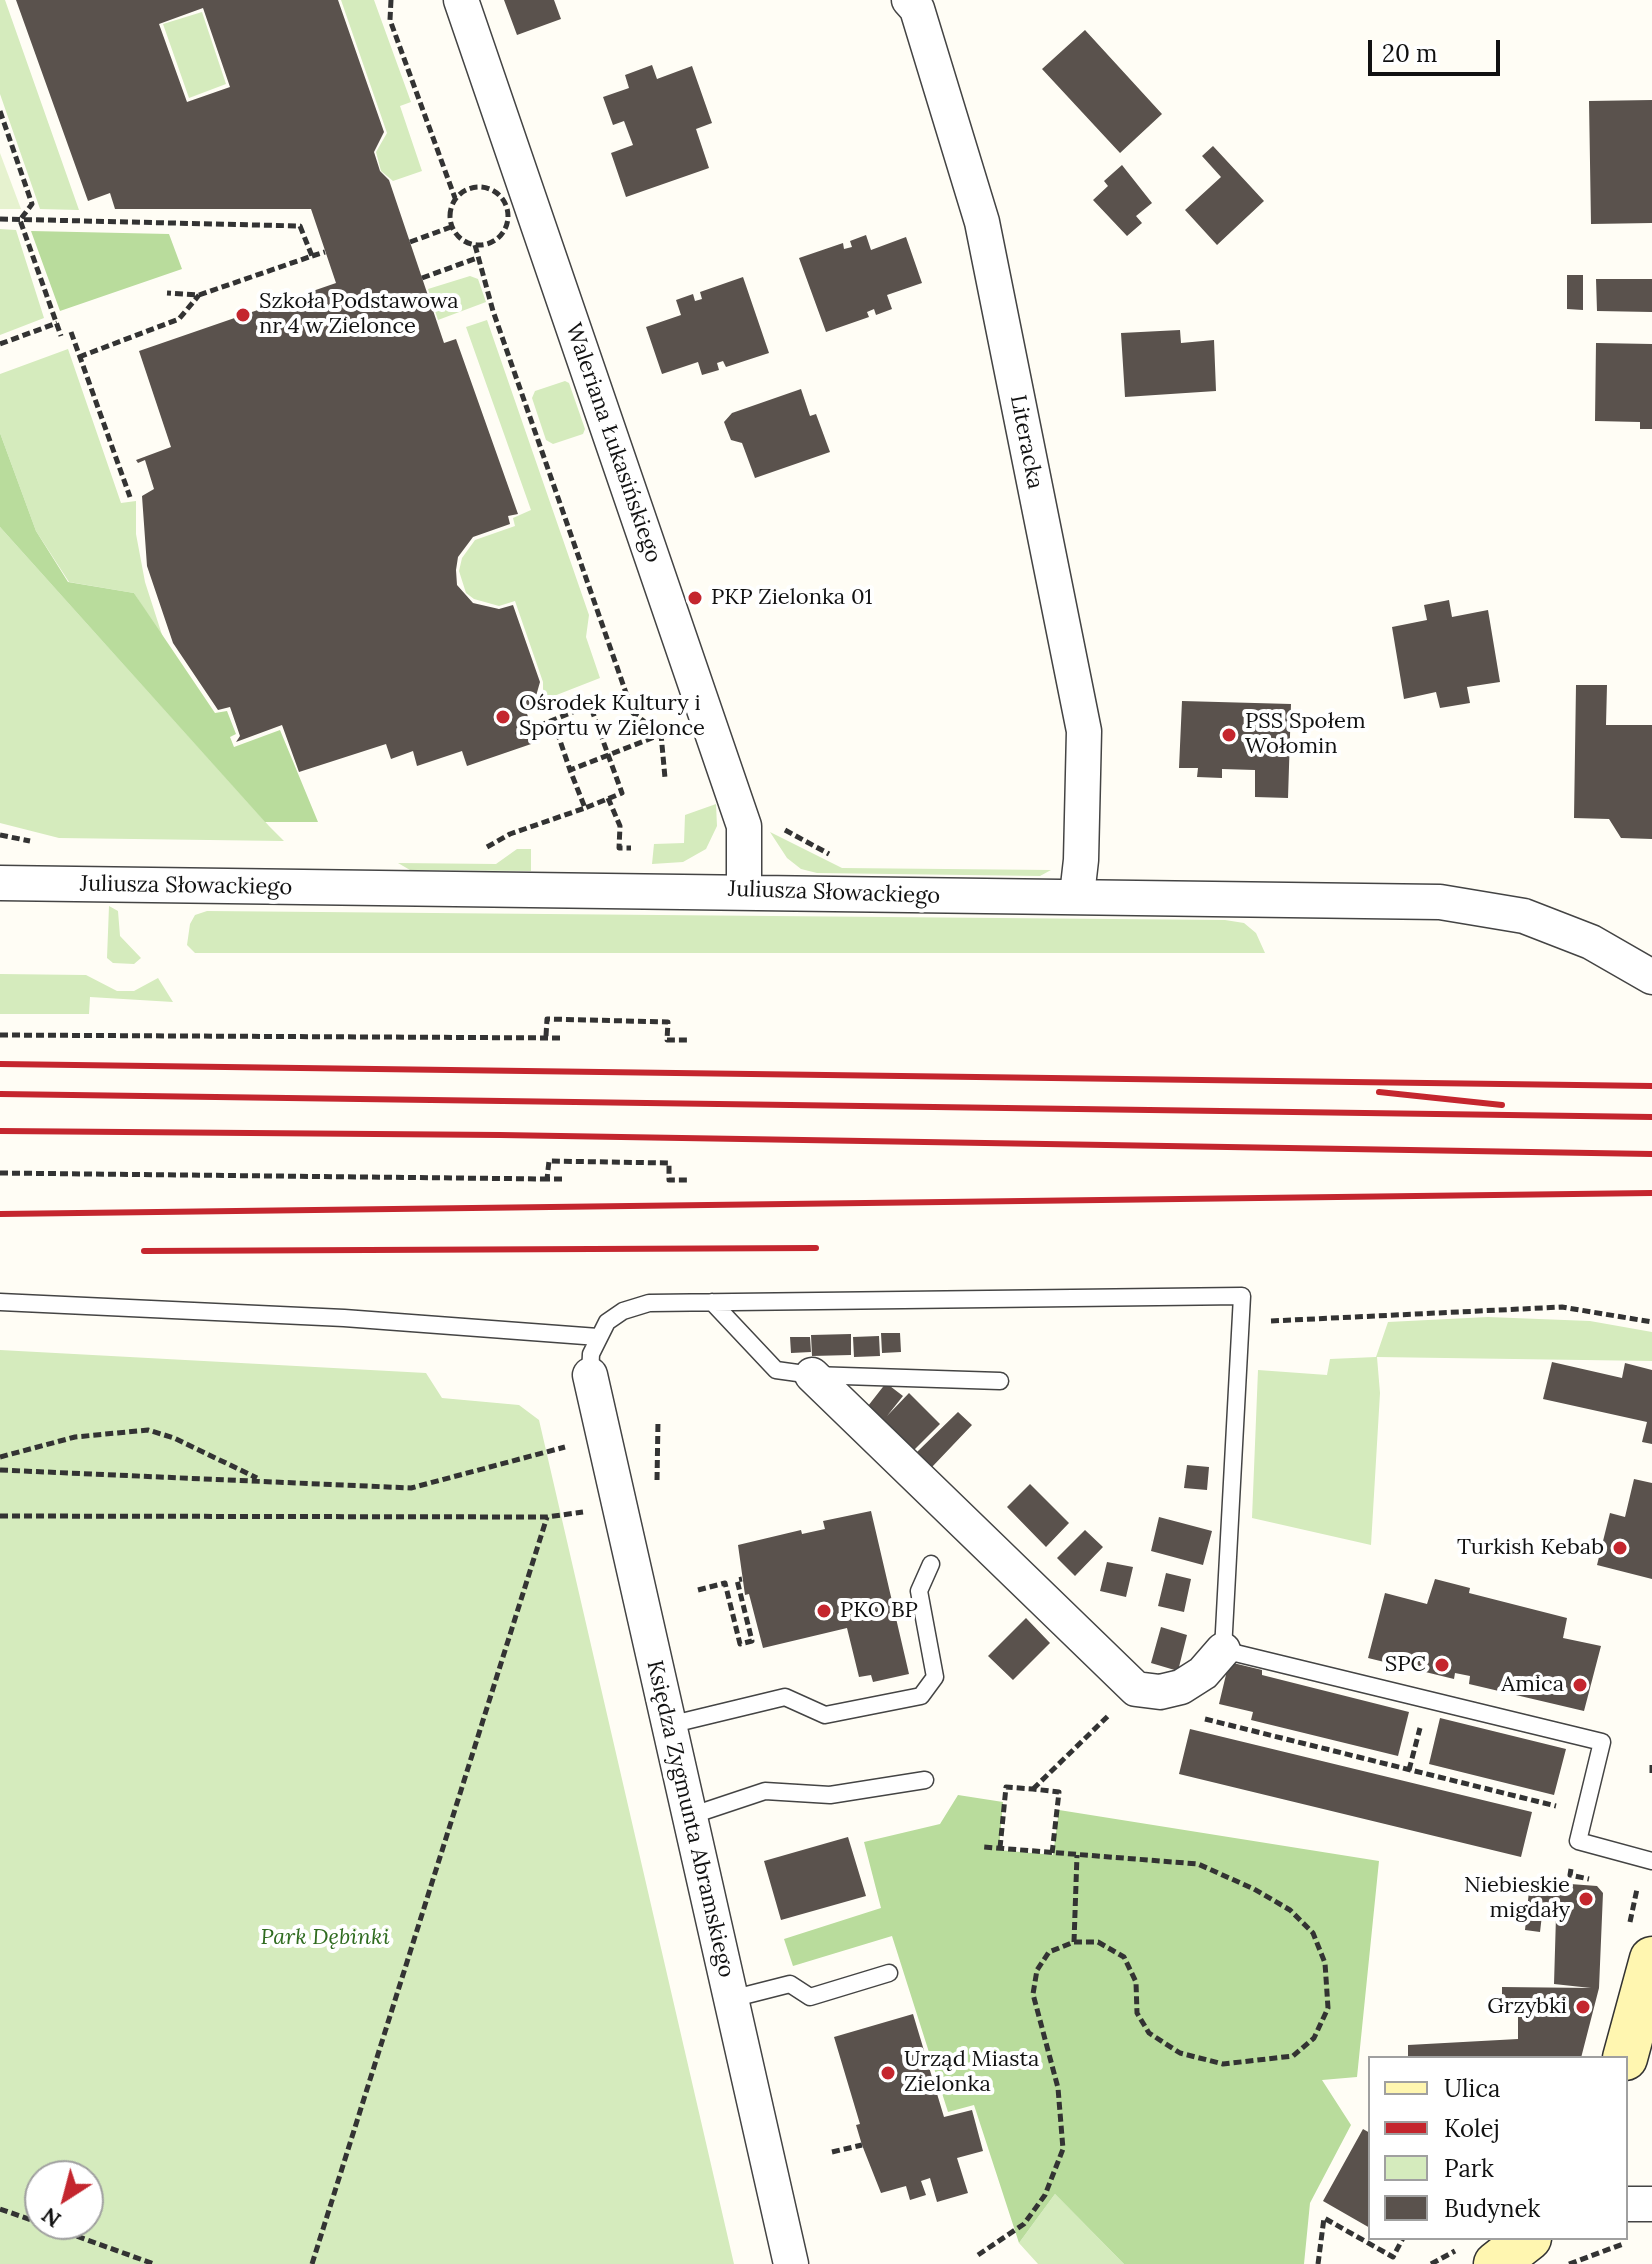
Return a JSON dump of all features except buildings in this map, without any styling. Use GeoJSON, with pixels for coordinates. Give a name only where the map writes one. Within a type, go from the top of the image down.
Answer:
{"type":"FeatureCollection","features":[{"type":"Feature","properties":{"kind":"street","name":"Waleriana Łukasińskiego"},"geometry":{"type":"LineString","coordinates":[[461,0],[744,826],[744,890]]}},
{"type":"Feature","properties":{"kind":"street","name":"Literacka"},"geometry":{"type":"LineString","coordinates":[[909,0],[917,9],[982,222],[1084,731],[1077,895]]}},
{"type":"Feature","properties":{"kind":"street","name":"Juliusza Słowackiego"},"geometry":{"type":"LineString","coordinates":[[0,883],[744,890],[1440,902],[1524,916],[1591,942],[1652,977]]}},
{"type":"Feature","properties":{"kind":"street","name":"Księdza Zygmunta Abramskiego"},"geometry":{"type":"LineString","coordinates":[[590,1375],[791,2264]]}},
{"type":"Feature","properties":{"kind":"street"},"geometry":{"type":"LineString","coordinates":[[812,1375],[1136,1689],[1160,1692],[1181,1687],[1203,1673],[1223,1650]]}},
{"type":"Feature","properties":{"kind":"street"},"geometry":{"type":"LineString","coordinates":[[1626,2056],[1652,1959]]}},
{"type":"Feature","properties":{"kind":"street"},"geometry":{"type":"LineString","coordinates":[[1628,2204],[1652,2204]]}},
{"type":"Feature","properties":{"kind":"street"},"geometry":{"type":"LineString","coordinates":[[1496,2264],[1526,2240]]}},
{"type":"Feature","properties":{"kind":"street"},"geometry":{"type":"LineString","coordinates":[[1538,2264],[1547,2240]]}},
{"type":"Feature","properties":{"kind":"lane"},"geometry":{"type":"LineString","coordinates":[[590,1375],[591,1354],[607,1322],[623,1311],[649,1303],[1242,1296],[1223,1650],[1602,1742],[1578,1841],[1652,1861]]}},
{"type":"Feature","properties":{"kind":"lane"},"geometry":{"type":"LineString","coordinates":[[0,1302],[344,1318],[598,1337]]}},
{"type":"Feature","properties":{"kind":"lane"},"geometry":{"type":"LineString","coordinates":[[712,1302],[776,1370],[812,1375],[1000,1381]]}},
{"type":"Feature","properties":{"kind":"lane"},"geometry":{"type":"LineString","coordinates":[[669,1725],[785,1697],[825,1715],[921,1696],[935,1677],[919,1591],[931,1564]]}},
{"type":"Feature","properties":{"kind":"lane"},"geometry":{"type":"LineString","coordinates":[[690,1816],[765,1791],[830,1795],[925,1780]]}},
{"type":"Feature","properties":{"kind":"lane"},"geometry":{"type":"LineString","coordinates":[[731,1999],[790,1984],[810,1997],[889,1973]]}},
{"type":"Feature","properties":{"kind":"path"},"geometry":{"type":"LineString","coordinates":[[391,0],[390,20],[455,198]]}},
{"type":"Feature","properties":{"kind":"path"},"geometry":{"type":"LineString","coordinates":[[0,111],[32,204],[20,220]]}},
{"type":"Feature","properties":{"kind":"path"},"geometry":{"type":"LineString","coordinates":[[481,186],[499,193],[508,209],[506,227],[501,235],[494,241],[475,245],[465,242],[451,227],[450,207],[455,198],[463,191],[481,186]]}},
{"type":"Feature","properties":{"kind":"path"},"geometry":{"type":"LineString","coordinates":[[0,219],[300,226],[312,256]]}},
{"type":"Feature","properties":{"kind":"path"},"geometry":{"type":"LineString","coordinates":[[20,220],[61,336]]}},
{"type":"Feature","properties":{"kind":"path"},"geometry":{"type":"LineString","coordinates":[[410,242],[451,227]]}},
{"type":"Feature","properties":{"kind":"path"},"geometry":{"type":"LineString","coordinates":[[475,245],[633,713],[661,734],[665,778]]}},
{"type":"Feature","properties":{"kind":"path"},"geometry":{"type":"LineString","coordinates":[[167,293],[199,295],[325,252]]}},
{"type":"Feature","properties":{"kind":"path"},"geometry":{"type":"LineString","coordinates":[[422,278],[477,258]]}},
{"type":"Feature","properties":{"kind":"path"},"geometry":{"type":"LineString","coordinates":[[79,357],[179,319],[199,295]]}},
{"type":"Feature","properties":{"kind":"path"},"geometry":{"type":"LineString","coordinates":[[0,344],[57,323]]}},
{"type":"Feature","properties":{"kind":"path"},"geometry":{"type":"LineString","coordinates":[[71,332],[130,497]]}},
{"type":"Feature","properties":{"kind":"path"},"geometry":{"type":"LineString","coordinates":[[510,834],[622,793],[590,705],[516,735]]}},
{"type":"Feature","properties":{"kind":"path"},"geometry":{"type":"LineString","coordinates":[[553,720],[585,808]]}},
{"type":"Feature","properties":{"kind":"path"},"geometry":{"type":"LineString","coordinates":[[570,770],[680,727]]}},
{"type":"Feature","properties":{"kind":"path"},"geometry":{"type":"LineString","coordinates":[[608,798],[620,826],[619,848],[639,848]]}},
{"type":"Feature","properties":{"kind":"path"},"geometry":{"type":"LineString","coordinates":[[783,829],[840,857]]}},
{"type":"Feature","properties":{"kind":"path"},"geometry":{"type":"LineString","coordinates":[[546,1036],[547,1019],[668,1022],[667,1040],[690,1040]]}},
{"type":"Feature","properties":{"kind":"path"},"geometry":{"type":"LineString","coordinates":[[0,1035],[561,1038]]}},
{"type":"Feature","properties":{"kind":"path"},"geometry":{"type":"LineString","coordinates":[[547,1179],[549,1161],[669,1163],[669,1180],[689,1180]]}},
{"type":"Feature","properties":{"kind":"path"},"geometry":{"type":"LineString","coordinates":[[0,1173],[562,1179]]}},
{"type":"Feature","properties":{"kind":"path"},"geometry":{"type":"LineString","coordinates":[[1258,1322],[1562,1307],[1652,1322]]}},
{"type":"Feature","properties":{"kind":"path"},"geometry":{"type":"LineString","coordinates":[[657,1491],[658,1421]]}},
{"type":"Feature","properties":{"kind":"path"},"geometry":{"type":"LineString","coordinates":[[0,1457],[75,1437],[148,1430],[262,1480]]}},
{"type":"Feature","properties":{"kind":"path"},"geometry":{"type":"LineString","coordinates":[[0,1470],[411,1488],[545,1450],[604,1440]]}},
{"type":"Feature","properties":{"kind":"path"},"geometry":{"type":"LineString","coordinates":[[0,1516],[547,1517],[312,2264]]}},
{"type":"Feature","properties":{"kind":"path"},"geometry":{"type":"LineString","coordinates":[[698,1590],[725,1583],[739,1580],[752,1641],[740,1644],[725,1583]]}},
{"type":"Feature","properties":{"kind":"path"},"geometry":{"type":"LineString","coordinates":[[1033,1789],[1136,1689],[1191,1715],[1584,1813]]}},
{"type":"Feature","properties":{"kind":"path"},"geometry":{"type":"LineString","coordinates":[[1652,1765],[1652,1775]]}},
{"type":"Feature","properties":{"kind":"path"},"geometry":{"type":"LineString","coordinates":[[1000,1848],[1006,1787],[1033,1789],[1059,1792],[1052,1854]]}},
{"type":"Feature","properties":{"kind":"path"},"geometry":{"type":"LineString","coordinates":[[978,2255],[1024,2224],[1045,2195],[1063,2149],[1058,2088],[1033,1994],[1037,1970],[1049,1952],[1074,1942],[1098,1942],[1124,1957],[1136,1982],[1137,2013],[1149,2033],[1180,2053],[1223,2064],[1293,2056],[1314,2038],[1328,2008],[1325,1963],[1313,1933],[1290,1910],[1198,1864],[984,1847]]}},
{"type":"Feature","properties":{"kind":"path"},"geometry":{"type":"LineString","coordinates":[[1074,1942],[1077,1855]]}},
{"type":"Feature","properties":{"kind":"path"},"geometry":{"type":"LineString","coordinates":[[832,2152],[862,2145]]}},
{"type":"Feature","properties":{"kind":"path"},"geometry":{"type":"LineString","coordinates":[[0,2209],[24,2218]]}},
{"type":"Feature","properties":{"kind":"path"},"geometry":{"type":"LineString","coordinates":[[1318,2264],[1324,2218],[1393,2257],[1402,2240]]}},
{"type":"Feature","properties":{"kind":"path"},"geometry":{"type":"LineString","coordinates":[[1569,2264],[1626,2244],[1633,2238]]}},
{"type":"Feature","properties":{"kind":"path"},"geometry":{"type":"LineString","coordinates":[[86,2240],[154,2264]]}},
{"type":"Feature","properties":{"kind":"green space"},"geometry":{"type":"Polygon","coordinates":[[[0,0],[5,0],[79,210],[40,209],[0,94],[0,0]]]}},
{"type":"Feature","properties":{"kind":"green space"},"geometry":{"type":"Polygon","coordinates":[[[341,0],[374,0],[411,102],[400,106],[422,171],[393,181],[381,171],[376,152],[387,133],[341,0]]]}},
{"type":"Feature","properties":{"kind":"green space"},"geometry":{"type":"Polygon","coordinates":[[[202,12],[226,84],[189,98],[163,24],[202,12]]]}},
{"type":"Feature","properties":{"kind":"green space"},"geometry":{"type":"Polygon","coordinates":[[[0,153],[21,209],[0,209],[0,153]]]}},
{"type":"Feature","properties":{"kind":"green space"},"geometry":{"type":"Polygon","coordinates":[[[0,229],[16,230],[44,318],[0,335],[0,229]]]}},
{"type":"Feature","properties":{"kind":"green space"},"geometry":{"type":"Polygon","coordinates":[[[31,231],[169,234],[182,269],[60,311],[31,231]]]}},
{"type":"Feature","properties":{"kind":"green space"},"geometry":{"type":"Polygon","coordinates":[[[470,276],[478,279],[486,302],[438,320],[428,289],[470,276]]]}},
{"type":"Feature","properties":{"kind":"green space"},"geometry":{"type":"Polygon","coordinates":[[[487,320],[589,615],[586,637],[600,678],[536,703],[543,694],[543,682],[515,601],[499,606],[474,599],[466,593],[459,571],[462,558],[475,540],[515,526],[513,518],[531,510],[466,327],[487,320]]]}},
{"type":"Feature","properties":{"kind":"green space"},"geometry":{"type":"Polygon","coordinates":[[[68,349],[121,503],[136,501],[136,534],[145,582],[164,641],[134,593],[69,582],[36,531],[0,433],[0,374],[68,349]]]}},
{"type":"Feature","properties":{"kind":"green space"},"geometry":{"type":"Polygon","coordinates":[[[565,381],[569,383],[585,429],[583,434],[553,444],[546,440],[532,398],[535,391],[565,381]]]}},
{"type":"Feature","properties":{"kind":"green space"},"geometry":{"type":"Polygon","coordinates":[[[0,433],[36,531],[68,582],[134,593],[215,713],[227,711],[236,734],[230,737],[234,747],[280,730],[318,822],[265,822],[0,527],[0,433]]]}},
{"type":"Feature","properties":{"kind":"green space"},"geometry":{"type":"Polygon","coordinates":[[[0,527],[284,841],[59,838],[0,823],[0,527]]]}},
{"type":"Feature","properties":{"kind":"green space"},"geometry":{"type":"Polygon","coordinates":[[[716,804],[717,826],[706,849],[683,862],[652,864],[654,844],[684,843],[685,815],[716,804]]]}},
{"type":"Feature","properties":{"kind":"green space"},"geometry":{"type":"Polygon","coordinates":[[[770,832],[842,868],[1051,870],[1040,876],[817,873],[801,869],[787,858],[770,832]]]}},
{"type":"Feature","properties":{"kind":"green space"},"geometry":{"type":"Polygon","coordinates":[[[517,849],[531,849],[531,871],[410,870],[398,863],[496,864],[517,849]]]}},
{"type":"Feature","properties":{"kind":"green space"},"geometry":{"type":"Polygon","coordinates":[[[109,906],[118,911],[120,936],[141,958],[134,964],[113,963],[107,958],[109,906]]]}},
{"type":"Feature","properties":{"kind":"green space"},"geometry":{"type":"Polygon","coordinates":[[[207,911],[1225,920],[1244,923],[1256,933],[1265,953],[195,953],[187,945],[190,924],[195,915],[207,911]]]}},
{"type":"Feature","properties":{"kind":"green space"},"geometry":{"type":"Polygon","coordinates":[[[0,974],[86,975],[117,991],[134,991],[158,978],[173,1002],[90,997],[89,1014],[0,1014],[0,974]]]}},
{"type":"Feature","properties":{"kind":"green space"},"geometry":{"type":"Polygon","coordinates":[[[1488,1317],[1590,1321],[1652,1332],[1652,1361],[1377,1357],[1380,1393],[1371,1545],[1252,1518],[1258,1370],[1327,1375],[1330,1359],[1376,1357],[1388,1322],[1488,1317]]]}},
{"type":"Feature","properties":{"kind":"green space","name":"Park Dębinki"},"geometry":{"type":"Polygon","coordinates":[[[0,1350],[426,1373],[442,1398],[519,1405],[539,1420],[734,2264],[0,2264],[0,1350]]]}},
{"type":"Feature","properties":{"kind":"green space"},"geometry":{"type":"Polygon","coordinates":[[[958,1795],[1003,1802],[999,1850],[1053,1855],[1059,1810],[1379,1861],[1357,2077],[1322,2080],[1351,2125],[1310,2203],[1304,2264],[1124,2264],[1055,2194],[1019,2243],[974,2105],[948,2112],[892,1936],[793,1966],[784,1939],[881,1908],[864,1842],[940,1824],[958,1795]]]}},
{"type":"Feature","properties":{"kind":"green space"},"geometry":{"type":"Polygon","coordinates":[[[1055,2194],[1124,2264],[1038,2264],[1019,2243],[1055,2194]]]}},
{"type":"Feature","properties":{"kind":"railway"},"geometry":{"type":"LineString","coordinates":[[0,1064],[1652,1086]]}},
{"type":"Feature","properties":{"kind":"railway"},"geometry":{"type":"LineString","coordinates":[[1379,1092],[1502,1105]]}},
{"type":"Feature","properties":{"kind":"railway"},"geometry":{"type":"LineString","coordinates":[[0,1094],[1652,1117]]}},
{"type":"Feature","properties":{"kind":"railway"},"geometry":{"type":"LineString","coordinates":[[0,1131],[500,1135],[1652,1154]]}},
{"type":"Feature","properties":{"kind":"railway"},"geometry":{"type":"LineString","coordinates":[[0,1214],[1652,1193]]}},
{"type":"Feature","properties":{"kind":"railway"},"geometry":{"type":"LineString","coordinates":[[144,1251],[816,1248]]}},
{"type":"Feature","properties":{"kind":"place","name":"Szkoła Podstawowa nr 4 w Zielonce"},"geometry":{"type":"Point","coordinates":[243,315]}},
{"type":"Feature","properties":{"kind":"place","name":"PKP Zielonka 01"},"geometry":{"type":"Point","coordinates":[695,598]}},
{"type":"Feature","properties":{"kind":"place","name":"Ośrodek Kultury i Sportu w Zielonce"},"geometry":{"type":"Point","coordinates":[503,717]}},
{"type":"Feature","properties":{"kind":"place","name":"PSS Społem Wołomin"},"geometry":{"type":"Point","coordinates":[1229,735]}},
{"type":"Feature","properties":{"kind":"place","name":"Turkish Kebab"},"geometry":{"type":"Point","coordinates":[1620,1548]}},
{"type":"Feature","properties":{"kind":"place","name":"PKO BP"},"geometry":{"type":"Point","coordinates":[824,1611]}},
{"type":"Feature","properties":{"kind":"place","name":"SPC"},"geometry":{"type":"Point","coordinates":[1442,1665]}},
{"type":"Feature","properties":{"kind":"place","name":"Amica"},"geometry":{"type":"Point","coordinates":[1580,1685]}},
{"type":"Feature","properties":{"kind":"place","name":"Niebieskie migdały"},"geometry":{"type":"Point","coordinates":[1586,1899]}},
{"type":"Feature","properties":{"kind":"place","name":"Grzybki"},"geometry":{"type":"Point","coordinates":[1583,2007]}},
{"type":"Feature","properties":{"kind":"place","name":"Urząd Miasta Zielonka"},"geometry":{"type":"Point","coordinates":[888,2073]}}]}
